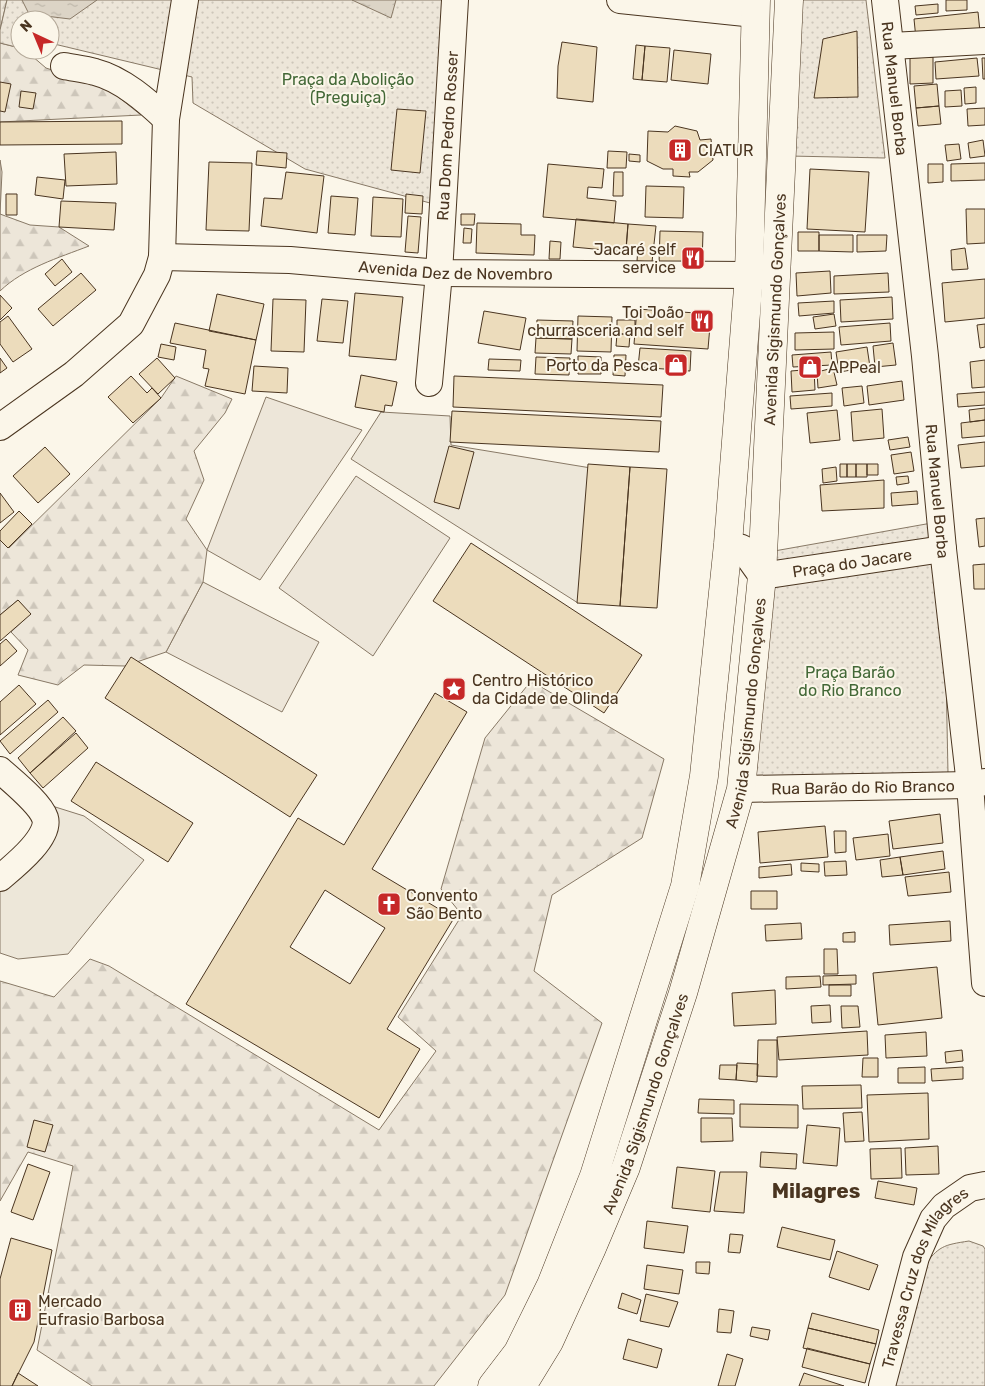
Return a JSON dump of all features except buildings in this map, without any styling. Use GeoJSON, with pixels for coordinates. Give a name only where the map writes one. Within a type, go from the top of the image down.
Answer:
{"type":"FeatureCollection","features":[{"type":"Feature","properties":{"kind":"main road","name":"Avenida Sigismundo Gonçalves"},"geometry":{"type":"LineString","coordinates":[[522,1386],[549,1342],[626,1167],[683,993],[741,788],[762,576],[789,0]]}},
{"type":"Feature","properties":{"kind":"main road","name":"Avenida Sigismundo Gonçalves"},"geometry":{"type":"LineString","coordinates":[[492,1386],[518,1352],[539,1310],[551,1285],[594,1176],[685,886],[704,776],[728,544],[749,275],[756,7]]}},
{"type":"Feature","properties":{"kind":"street"},"geometry":{"type":"LineString","coordinates":[[0,427],[74,374],[131,324],[158,275],[162,257],[166,119],[185,0]]}},
{"type":"Feature","properties":{"kind":"street","name":"Rua Dom Pedro Rosser"},"geometry":{"type":"LineString","coordinates":[[429,383],[439,273],[455,0]]}},
{"type":"Feature","properties":{"kind":"street"},"geometry":{"type":"LineString","coordinates":[[620,0],[756,7]]}},
{"type":"Feature","properties":{"kind":"street","name":"Rua Manuel Borba"},"geometry":{"type":"LineString","coordinates":[[886,0],[925,356],[943,549],[977,783],[985,983]]}},
{"type":"Feature","properties":{"kind":"street"},"geometry":{"type":"LineString","coordinates":[[891,46],[985,41]]}},
{"type":"Feature","properties":{"kind":"street"},"geometry":{"type":"LineString","coordinates":[[64,66],[97,72],[125,86],[144,99],[166,119]]}},
{"type":"Feature","properties":{"kind":"street","name":"Avenida Dez de Novembro"},"geometry":{"type":"LineString","coordinates":[[162,257],[290,260],[439,273],[749,275]]}},
{"type":"Feature","properties":{"kind":"street"},"geometry":{"type":"LineString","coordinates":[[728,544],[742,548],[762,576]]}},
{"type":"Feature","properties":{"kind":"street","name":"Praça do Jacare"},"geometry":{"type":"LineString","coordinates":[[762,576],[943,549]]}},
{"type":"Feature","properties":{"kind":"street"},"geometry":{"type":"LineString","coordinates":[[0,770],[33,800],[45,818],[44,830],[29,852],[0,878]]}},
{"type":"Feature","properties":{"kind":"street","name":"Rua Barão do Rio Branco"},"geometry":{"type":"LineString","coordinates":[[741,788],[977,783]]}},
{"type":"Feature","properties":{"kind":"street","name":"Travessa Cruz dos Milagres"},"geometry":{"type":"LineString","coordinates":[[882,1386],[916,1257],[933,1219],[944,1206],[970,1188],[985,1185]]}},
{"type":"Feature","properties":{"kind":"green space"},"geometry":{"type":"Polygon","coordinates":[[[0,0],[7,0],[0,30],[0,0]]]}},
{"type":"Feature","properties":{"kind":"green space","name":"Praça da Abolição (Preguiça)"},"geometry":{"type":"Polygon","coordinates":[[[7,0],[443,0],[430,203],[305,169],[193,103],[192,77],[60,45],[60,10],[10,10],[10,46],[0,43],[0,30],[7,0]]]}},
{"type":"Feature","properties":{"kind":"green space"},"geometry":{"type":"Polygon","coordinates":[[[801,0],[866,0],[885,158],[789,156],[801,0]]]}},
{"type":"Feature","properties":{"kind":"green space"},"geometry":{"type":"Polygon","coordinates":[[[0,43],[10,46],[10,60],[37,60],[46,68],[107,88],[141,115],[0,122],[0,43]]]}},
{"type":"Feature","properties":{"kind":"green space"},"geometry":{"type":"Polygon","coordinates":[[[0,160],[2,172],[0,214],[0,160]]]}},
{"type":"Feature","properties":{"kind":"green space"},"geometry":{"type":"Polygon","coordinates":[[[0,214],[30,225],[59,227],[89,246],[31,270],[9,283],[0,291],[0,214]]]}},
{"type":"Feature","properties":{"kind":"green space"},"geometry":{"type":"Polygon","coordinates":[[[176,376],[232,399],[225,413],[194,451],[204,480],[186,519],[207,550],[203,582],[166,652],[125,666],[84,665],[58,685],[18,675],[28,650],[11,632],[30,614],[18,600],[0,615],[0,540],[9,548],[161,398],[176,376]]]}},
{"type":"Feature","properties":{"kind":"green space"},"geometry":{"type":"Polygon","coordinates":[[[266,397],[362,430],[260,580],[207,550],[266,397]]]}},
{"type":"Feature","properties":{"kind":"green space"},"geometry":{"type":"Polygon","coordinates":[[[356,476],[450,538],[373,656],[279,588],[356,476]]]}},
{"type":"Feature","properties":{"kind":"green space","name":"Praça Barão do Rio Branco"},"geometry":{"type":"Polygon","coordinates":[[[943,521],[948,773],[744,787],[763,553],[943,521]]]}},
{"type":"Feature","properties":{"kind":"green space"},"geometry":{"type":"Polygon","coordinates":[[[203,582],[319,642],[282,712],[166,652],[203,582]]]}},
{"type":"Feature","properties":{"kind":"green space"},"geometry":{"type":"Polygon","coordinates":[[[531,681],[664,759],[642,838],[552,895],[534,971],[602,1023],[505,1295],[434,1386],[92,1386],[37,1350],[73,1166],[28,1152],[0,1201],[0,981],[54,997],[90,959],[109,966],[379,1130],[436,1051],[398,1017],[462,915],[441,889],[485,738],[531,681]]]}},
{"type":"Feature","properties":{"kind":"green space"},"geometry":{"type":"Polygon","coordinates":[[[969,1241],[983,1246],[985,1249],[985,1386],[892,1386],[923,1267],[933,1255],[947,1245],[969,1241]]]}},
{"type":"Feature","properties":{"kind":"shaded area"},"geometry":{"type":"Polygon","coordinates":[[[381,412],[450,416],[451,445],[591,468],[578,603],[351,459],[381,412]]]}},
{"type":"Feature","properties":{"kind":"shaded area"},"geometry":{"type":"Polygon","coordinates":[[[33,800],[84,816],[144,860],[68,954],[18,959],[0,953],[0,878],[44,831],[33,800]]]}},
{"type":"Feature","properties":{"kind":"water"},"geometry":{"type":"Polygon","coordinates":[[[22,0],[97,0],[70,19],[60,18],[60,10],[27,10],[22,0]]]}},
{"type":"Feature","properties":{"kind":"water"},"geometry":{"type":"Polygon","coordinates":[[[352,0],[396,0],[391,18],[352,0]]]}},
{"type":"Feature","properties":{"kind":"place","name":"CIATUR"},"geometry":{"type":"Point","coordinates":[680,150]}},
{"type":"Feature","properties":{"kind":"place","name":"Jacaré self service"},"geometry":{"type":"Point","coordinates":[693,258]}},
{"type":"Feature","properties":{"kind":"place","name":"Toi João churrasceria and self"},"geometry":{"type":"Point","coordinates":[702,321]}},
{"type":"Feature","properties":{"kind":"place","name":"Porto da Pesca"},"geometry":{"type":"Point","coordinates":[676,365]}},
{"type":"Feature","properties":{"kind":"place","name":"APPeal"},"geometry":{"type":"Point","coordinates":[810,367]}},
{"type":"Feature","properties":{"kind":"place","name":"Centro Histórico da Cidade de Olinda"},"geometry":{"type":"Point","coordinates":[454,689]}},
{"type":"Feature","properties":{"kind":"place","name":"Convento São Bento"},"geometry":{"type":"Point","coordinates":[389,904]}},
{"type":"Feature","properties":{"kind":"place","name":"Mercado Eufrasio Barbosa"},"geometry":{"type":"Point","coordinates":[20,1310]}},
{"type":"Feature","properties":{"kind":"district","name":"Milagres"},"geometry":{"type":"Point","coordinates":[816,1191]}}]}
